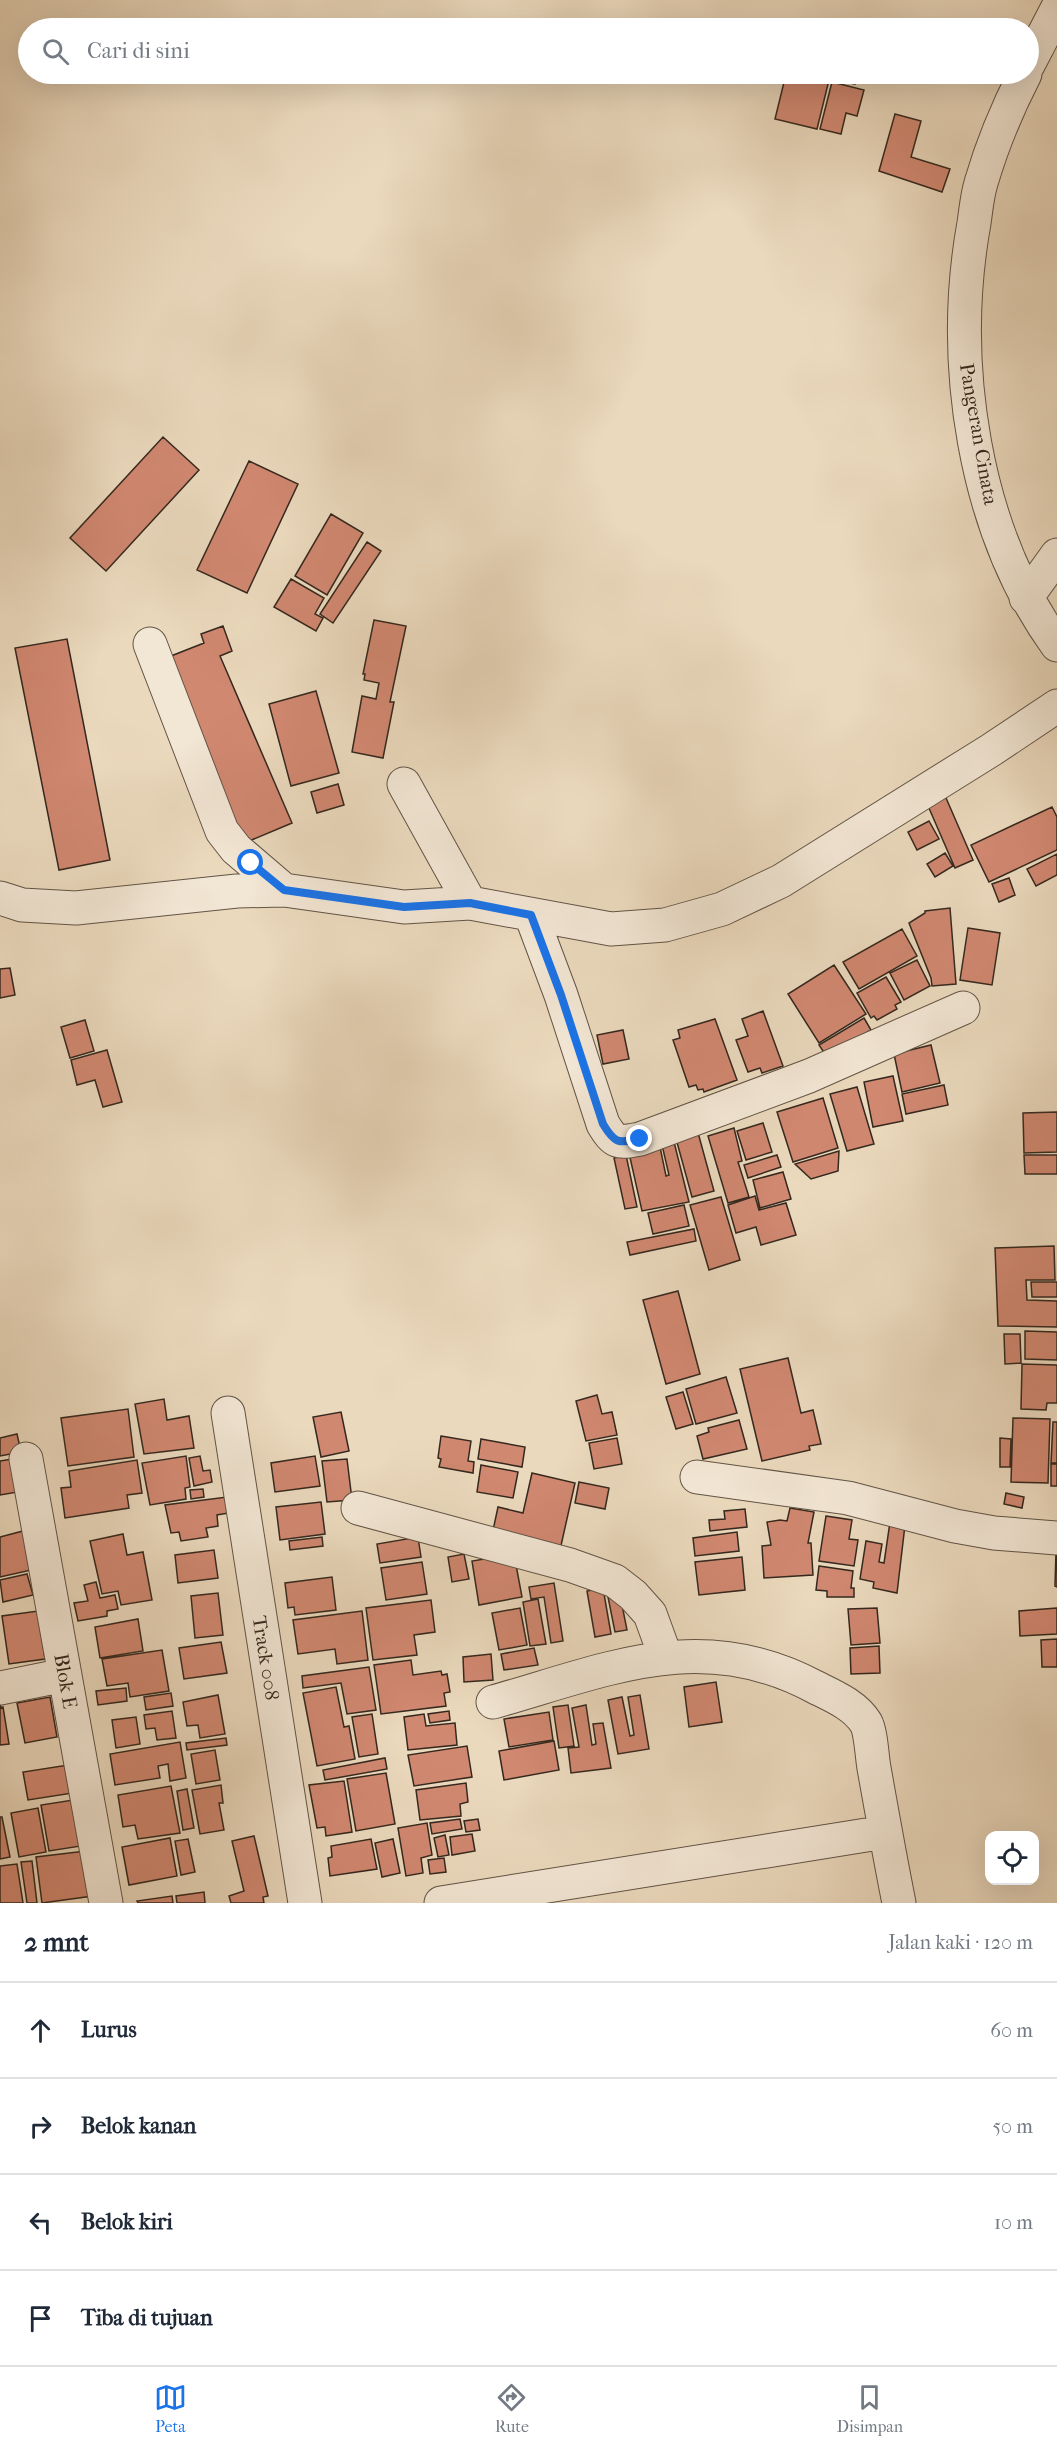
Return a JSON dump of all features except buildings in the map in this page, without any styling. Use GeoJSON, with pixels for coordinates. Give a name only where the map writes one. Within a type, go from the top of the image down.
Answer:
{"type":"FeatureCollection","features":[{"type":"Feature","properties":{"kind":"street"},"geometry":{"type":"LineString","coordinates":[[1039,46],[1057,9]]}},
{"type":"Feature","properties":{"kind":"street","name":"Pangeran Cinata"},"geometry":{"type":"LineString","coordinates":[[1019,84],[1005,112],[980,184],[968,254],[963,320],[966,385],[984,483],[999,533],[1026,598],[1057,645]]}},
{"type":"Feature","properties":{"kind":"street"},"geometry":{"type":"LineString","coordinates":[[1026,598],[1057,555]]}},
{"type":"Feature","properties":{"kind":"street"},"geometry":{"type":"LineString","coordinates":[[150,644],[222,831],[236,849],[284,890]]}},
{"type":"Feature","properties":{"kind":"street"},"geometry":{"type":"LineString","coordinates":[[0,898],[22,905],[76,908],[237,891],[284,890],[404,907],[470,903],[611,929],[665,925],[722,909],[781,881],[991,750],[1057,706]]}},
{"type":"Feature","properties":{"kind":"street"},"geometry":{"type":"LineString","coordinates":[[404,784],[470,903]]}},
{"type":"Feature","properties":{"kind":"street"},"geometry":{"type":"LineString","coordinates":[[531,915],[561,995],[603,1124],[611,1138],[618,1142],[640,1139],[809,1076],[963,1008]]}},
{"type":"Feature","properties":{"kind":"street","name":"Track 008"},"geometry":{"type":"LineString","coordinates":[[228,1413],[304,1903]]}},
{"type":"Feature","properties":{"kind":"street","name":"Blok E"},"geometry":{"type":"LineString","coordinates":[[26,1459],[106,1903]]}},
{"type":"Feature","properties":{"kind":"street"},"geometry":{"type":"LineString","coordinates":[[697,1477],[848,1498],[955,1526],[994,1533],[1057,1538]]}},
{"type":"Feature","properties":{"kind":"street"},"geometry":{"type":"LineString","coordinates":[[358,1508],[570,1564],[615,1581],[633,1595],[650,1614],[666,1658]]}},
{"type":"Feature","properties":{"kind":"street"},"geometry":{"type":"LineString","coordinates":[[493,1702],[631,1663],[666,1658],[704,1655],[737,1658],[793,1675],[845,1702],[867,1724],[899,1903]]}},
{"type":"Feature","properties":{"kind":"street"},"geometry":{"type":"LineString","coordinates":[[0,1688],[65,1675]]}},
{"type":"Feature","properties":{"kind":"street"},"geometry":{"type":"LineString","coordinates":[[441,1903],[885,1832]]}},
{"type":"Feature","properties":{"kind":"route"},"geometry":{"type":"LineString","coordinates":[[251,863],[284,890],[404,907],[470,903],[531,915],[561,995],[603,1124],[611,1138],[618,1142],[640,1139]]}}]}
